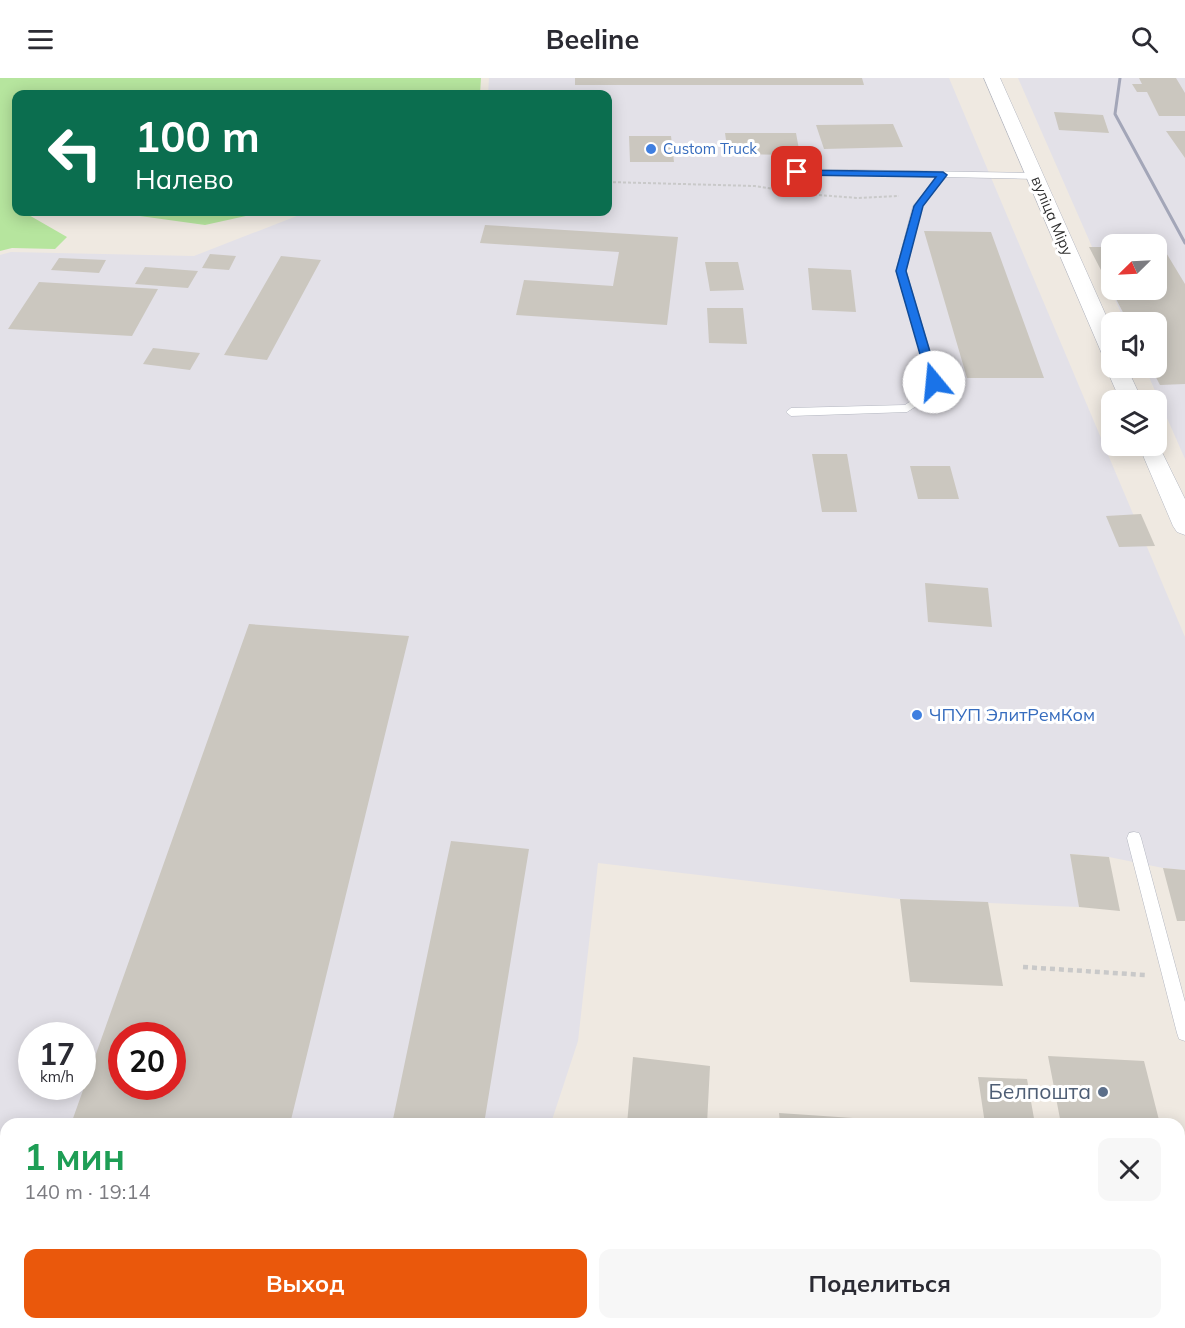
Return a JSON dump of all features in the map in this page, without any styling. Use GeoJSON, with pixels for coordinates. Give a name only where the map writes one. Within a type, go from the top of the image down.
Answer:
{"type":"FeatureCollection","features":[{"type":"Feature","properties":{"kind":"street","name":"вуліца Міру"},"geometry":{"type":"LineString","coordinates":[[992,78],[1101,328]]}},
{"type":"Feature","properties":{"kind":"street"},"geometry":{"type":"LineString","coordinates":[[1154,456],[1185,526]]}},
{"type":"Feature","properties":{"kind":"lane"},"geometry":{"type":"LineString","coordinates":[[797,172],[1036,176]]}},
{"type":"Feature","properties":{"kind":"lane"},"geometry":{"type":"LineString","coordinates":[[791,412],[907,408],[924,396],[934,382],[901,271],[918,206],[943,175]]}},
{"type":"Feature","properties":{"kind":"lane"},"geometry":{"type":"LineString","coordinates":[[1134,838],[1185,1033]]}},
{"type":"Feature","properties":{"kind":"path"},"geometry":{"type":"LineString","coordinates":[[612,182],[755,186],[821,196],[858,198],[926,195]]}},
{"type":"Feature","properties":{"kind":"path"},"geometry":{"type":"LineString","coordinates":[[1023,967],[1170,977]]}},
{"type":"Feature","properties":{"kind":"shaded area"},"geometry":{"type":"Polygon","coordinates":[[[489,78],[949,78],[1101,438],[1101,456],[1109,456],[1185,637],[1185,870],[1109,857],[1071,854],[1079,907],[900,899],[598,863],[578,1041],[553,1118],[0,1118],[0,255],[11,252],[194,256],[297,216],[612,216],[612,90],[488,90],[489,78]]]}},
{"type":"Feature","properties":{"kind":"shaded area"},"geometry":{"type":"Polygon","coordinates":[[[1018,78],[1185,78],[1185,459],[1167,418],[1167,390],[1155,390],[1149,378],[1167,378],[1167,312],[1121,312],[1115,300],[1167,300],[1167,234],[1101,234],[1101,267],[1018,78]]]}},
{"type":"Feature","properties":{"kind":"green space"},"geometry":{"type":"Polygon","coordinates":[[[0,78],[481,78],[480,90],[12,90],[12,216],[30,216],[67,237],[55,249],[12,248],[0,251],[0,78]]]}},
{"type":"Feature","properties":{"kind":"green space"},"geometry":{"type":"Polygon","coordinates":[[[140,216],[246,216],[205,225],[140,216]]]}},
{"type":"Feature","properties":{"kind":"building"},"geometry":{"type":"Polygon","coordinates":[[[575,78],[862,78],[864,85],[575,85],[575,78]]]}},
{"type":"Feature","properties":{"kind":"building"},"geometry":{"type":"Polygon","coordinates":[[[1139,78],[1176,78],[1185,93],[1185,116],[1159,116],[1147,92],[1137,92],[1132,84],[1142,84],[1139,78]]]}},
{"type":"Feature","properties":{"kind":"building"},"geometry":{"type":"Polygon","coordinates":[[[1054,112],[1103,115],[1109,133],[1059,130],[1054,112]]]}},
{"type":"Feature","properties":{"kind":"building"},"geometry":{"type":"Polygon","coordinates":[[[893,124],[903,147],[824,149],[816,125],[893,124]]]}},
{"type":"Feature","properties":{"kind":"building"},"geometry":{"type":"Polygon","coordinates":[[[1166,131],[1185,131],[1185,158],[1166,131]]]}},
{"type":"Feature","properties":{"kind":"building"},"geometry":{"type":"Polygon","coordinates":[[[725,133],[796,133],[800,155],[728,154],[725,133]]]}},
{"type":"Feature","properties":{"kind":"building","name":"Custom Truck"},"geometry":{"type":"Polygon","coordinates":[[[629,136],[671,136],[674,162],[630,162],[629,136]]]}},
{"type":"Feature","properties":{"kind":"building"},"geometry":{"type":"Polygon","coordinates":[[[485,225],[678,237],[667,325],[516,315],[524,280],[613,286],[619,252],[480,243],[485,225]]]}},
{"type":"Feature","properties":{"kind":"building"},"geometry":{"type":"Polygon","coordinates":[[[924,231],[991,232],[1044,378],[967,378],[924,231]]]}},
{"type":"Feature","properties":{"kind":"building"},"geometry":{"type":"Polygon","coordinates":[[[1089,247],[1101,247],[1101,270],[1089,247]]]}},
{"type":"Feature","properties":{"kind":"building"},"geometry":{"type":"Polygon","coordinates":[[[210,254],[236,256],[229,270],[202,268],[210,254]]]}},
{"type":"Feature","properties":{"kind":"building"},"geometry":{"type":"Polygon","coordinates":[[[1167,254],[1185,284],[1185,384],[1160,385],[1156,378],[1167,378],[1167,312],[1123,312],[1117,300],[1167,300],[1167,254]]]}},
{"type":"Feature","properties":{"kind":"building"},"geometry":{"type":"Polygon","coordinates":[[[281,256],[321,260],[267,360],[224,355],[281,256]]]}},
{"type":"Feature","properties":{"kind":"building"},"geometry":{"type":"Polygon","coordinates":[[[59,258],[106,260],[99,273],[51,270],[59,258]]]}},
{"type":"Feature","properties":{"kind":"building"},"geometry":{"type":"Polygon","coordinates":[[[705,262],[738,262],[744,290],[710,291],[705,262]]]}},
{"type":"Feature","properties":{"kind":"building"},"geometry":{"type":"Polygon","coordinates":[[[145,267],[198,271],[188,288],[135,284],[145,267]]]}},
{"type":"Feature","properties":{"kind":"building"},"geometry":{"type":"Polygon","coordinates":[[[808,268],[851,270],[856,312],[812,310],[808,268]]]}},
{"type":"Feature","properties":{"kind":"building"},"geometry":{"type":"Polygon","coordinates":[[[39,282],[158,289],[132,336],[8,329],[39,282]]]}},
{"type":"Feature","properties":{"kind":"building"},"geometry":{"type":"Polygon","coordinates":[[[707,308],[743,308],[747,344],[709,343],[707,308]]]}},
{"type":"Feature","properties":{"kind":"building"},"geometry":{"type":"Polygon","coordinates":[[[153,348],[200,353],[190,370],[143,364],[153,348]]]}},
{"type":"Feature","properties":{"kind":"building"},"geometry":{"type":"Polygon","coordinates":[[[812,454],[847,454],[857,512],[822,512],[812,454]]]}},
{"type":"Feature","properties":{"kind":"building"},"geometry":{"type":"Polygon","coordinates":[[[910,466],[950,466],[959,499],[918,499],[910,466]]]}},
{"type":"Feature","properties":{"kind":"building"},"geometry":{"type":"Polygon","coordinates":[[[1141,514],[1155,546],[1119,547],[1106,516],[1141,514]]]}},
{"type":"Feature","properties":{"kind":"building"},"geometry":{"type":"Polygon","coordinates":[[[925,583],[988,588],[992,627],[928,622],[925,583]]]}},
{"type":"Feature","properties":{"kind":"building"},"geometry":{"type":"Polygon","coordinates":[[[249,624],[409,636],[291,1118],[73,1118],[80,1100],[96,1100],[96,1054],[249,624]]]}},
{"type":"Feature","properties":{"kind":"building"},"geometry":{"type":"Polygon","coordinates":[[[451,841],[529,849],[485,1118],[393,1118],[451,841]]]}},
{"type":"Feature","properties":{"kind":"building"},"geometry":{"type":"Polygon","coordinates":[[[1070,854],[1109,857],[1120,911],[1079,907],[1070,854]]]}},
{"type":"Feature","properties":{"kind":"building"},"geometry":{"type":"Polygon","coordinates":[[[1163,868],[1185,870],[1185,921],[1177,921],[1163,868]]]}},
{"type":"Feature","properties":{"kind":"building"},"geometry":{"type":"Polygon","coordinates":[[[900,899],[988,902],[1003,986],[910,982],[900,899]]]}},
{"type":"Feature","properties":{"kind":"building","name":"Белпошта"},"geometry":{"type":"Polygon","coordinates":[[[1048,1056],[1144,1061],[1158,1118],[1060,1118],[1048,1056]]]}},
{"type":"Feature","properties":{"kind":"building"},"geometry":{"type":"Polygon","coordinates":[[[633,1057],[710,1066],[707,1118],[628,1118],[633,1057]]]}},
{"type":"Feature","properties":{"kind":"building"},"geometry":{"type":"Polygon","coordinates":[[[978,1077],[1027,1079],[1034,1118],[984,1118],[978,1077]]]}},
{"type":"Feature","properties":{"kind":"building"},"geometry":{"type":"Polygon","coordinates":[[[779,1113],[853,1118],[779,1118],[779,1113]]]}},
{"type":"Feature","properties":{"kind":"railway"},"geometry":{"type":"LineString","coordinates":[[1120,78],[1115,114],[1185,243]]}},
{"type":"Feature","properties":{"kind":"place","name":"Custom Truck"},"geometry":{"type":"Point","coordinates":[651,149]}},
{"type":"Feature","properties":{"kind":"place","name":"ЧПУП ЭлитРемКом"},"geometry":{"type":"Point","coordinates":[917,715]}},
{"type":"Feature","properties":{"kind":"place","name":"Белпошта"},"geometry":{"type":"Point","coordinates":[1103,1092]}},
{"type":"Feature","properties":{"kind":"route"},"geometry":{"type":"LineString","coordinates":[[797,172],[943,175],[918,206],[901,271],[934,382]]}}]}
